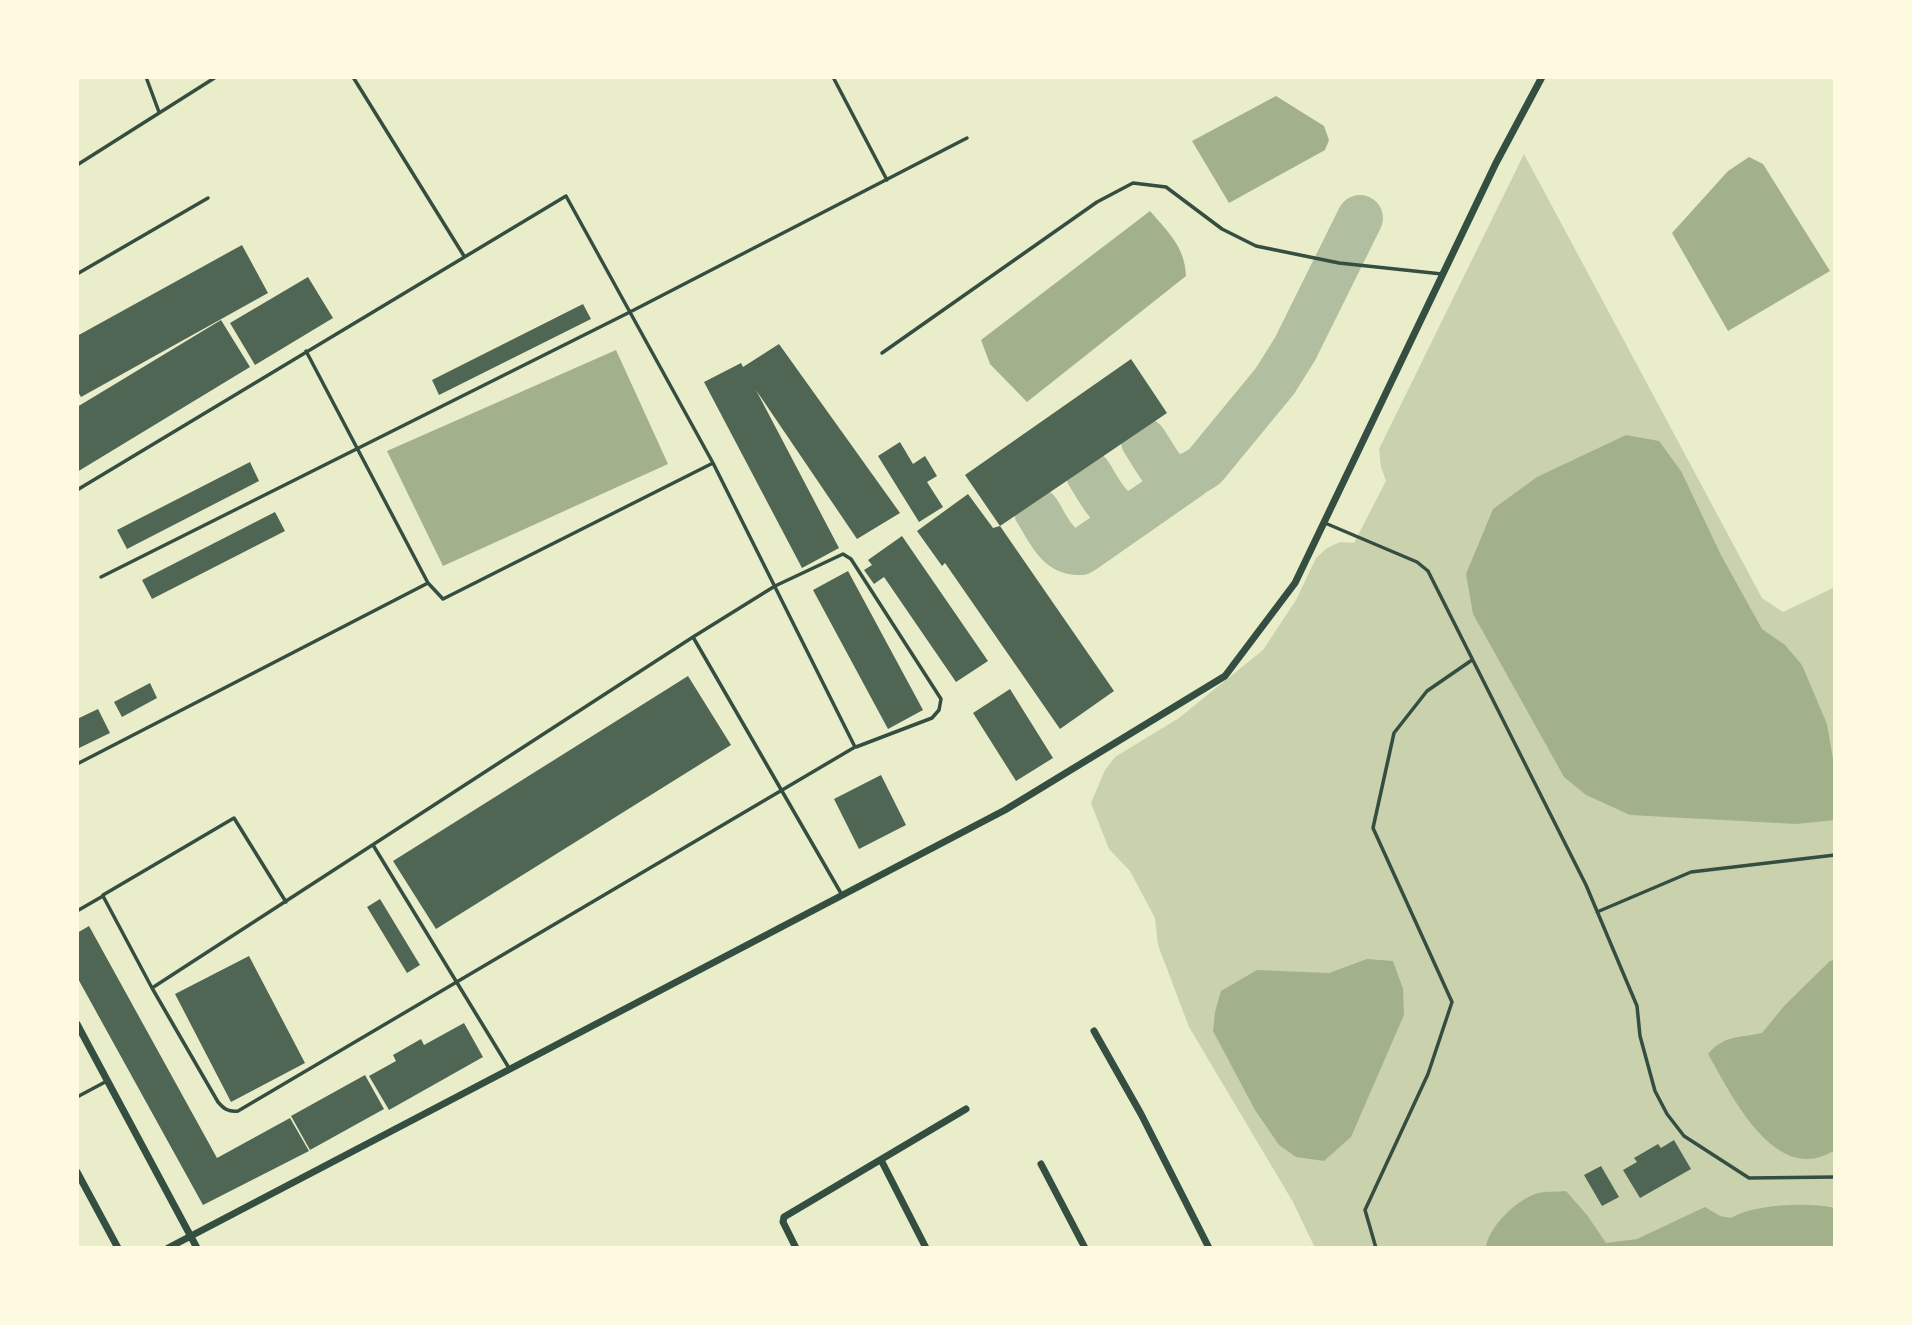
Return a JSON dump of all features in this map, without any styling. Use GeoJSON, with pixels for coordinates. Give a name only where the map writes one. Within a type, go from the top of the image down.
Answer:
{"type":"FeatureCollection","features":[{"type":"Feature","properties":{"kind":"street"},"geometry":{"type":"LineString","coordinates":[[168,1248],[190,1234],[1005,810],[1225,676],[1295,583],[1496,163],[1542,77]]}},
{"type":"Feature","properties":{"kind":"street"},"geometry":{"type":"LineString","coordinates":[[77,1024],[197,1248]]}},
{"type":"Feature","properties":{"kind":"street"},"geometry":{"type":"LineString","coordinates":[[1094,1031],[1141,1114],[1209,1248]]}},
{"type":"Feature","properties":{"kind":"street"},"geometry":{"type":"LineString","coordinates":[[796,1248],[783,1222],[784,1217],[967,1109]]}},
{"type":"Feature","properties":{"kind":"street"},"geometry":{"type":"LineString","coordinates":[[881,1160],[926,1248]]}},
{"type":"Feature","properties":{"kind":"street"},"geometry":{"type":"LineString","coordinates":[[1041,1164],[1085,1248]]}},
{"type":"Feature","properties":{"kind":"street"},"geometry":{"type":"LineString","coordinates":[[77,1172],[118,1248]]}},
{"type":"Feature","properties":{"kind":"lane"},"geometry":{"type":"LineString","coordinates":[[146,77],[159,112]]}},
{"type":"Feature","properties":{"kind":"lane"},"geometry":{"type":"LineString","coordinates":[[77,165],[216,77]]}},
{"type":"Feature","properties":{"kind":"lane"},"geometry":{"type":"LineString","coordinates":[[353,77],[464,256]]}},
{"type":"Feature","properties":{"kind":"lane"},"geometry":{"type":"LineString","coordinates":[[833,77],[887,180]]}},
{"type":"Feature","properties":{"kind":"lane"},"geometry":{"type":"LineString","coordinates":[[101,577],[629,312],[967,138]]}},
{"type":"Feature","properties":{"kind":"lane"},"geometry":{"type":"LineString","coordinates":[[881,353],[1097,202],[1133,183],[1166,187],[1222,229],[1256,246],[1339,263],[1443,274]]}},
{"type":"Feature","properties":{"kind":"lane"},"geometry":{"type":"LineString","coordinates":[[77,489],[566,196],[713,463],[855,747]]}},
{"type":"Feature","properties":{"kind":"lane"},"geometry":{"type":"LineString","coordinates":[[77,274],[208,198]]}},
{"type":"Feature","properties":{"kind":"lane"},"geometry":{"type":"LineString","coordinates":[[306,351],[428,583],[443,599],[713,463]]}},
{"type":"Feature","properties":{"kind":"lane"},"geometry":{"type":"LineString","coordinates":[[1325,523],[1423,566],[1586,885],[1637,1006],[1640,1036],[1655,1091],[1667,1114],[1684,1136],[1749,1178],[1835,1177]]}},
{"type":"Feature","properties":{"kind":"lane"},"geometry":{"type":"LineString","coordinates":[[103,896],[152,988],[218,1102],[223,1109],[238,1111],[855,747],[932,718],[939,710],[941,699],[847,555],[842,554],[775,586],[692,637],[152,988]]}},
{"type":"Feature","properties":{"kind":"lane"},"geometry":{"type":"LineString","coordinates":[[77,764],[428,583]]}},
{"type":"Feature","properties":{"kind":"lane"},"geometry":{"type":"LineString","coordinates":[[692,637],[842,895]]}},
{"type":"Feature","properties":{"kind":"lane"},"geometry":{"type":"LineString","coordinates":[[1376,1248],[1365,1210],[1428,1074],[1452,1002],[1373,828],[1394,733],[1427,691],[1472,660]]}},
{"type":"Feature","properties":{"kind":"lane"},"geometry":{"type":"LineString","coordinates":[[77,911],[234,818],[286,902]]}},
{"type":"Feature","properties":{"kind":"lane"},"geometry":{"type":"LineString","coordinates":[[373,845],[509,1068]]}},
{"type":"Feature","properties":{"kind":"lane"},"geometry":{"type":"LineString","coordinates":[[1597,912],[1691,872],[1835,855]]}},
{"type":"Feature","properties":{"kind":"lane"},"geometry":{"type":"LineString","coordinates":[[77,1097],[107,1081]]}},
{"type":"Feature","properties":{"kind":"shaded area"},"geometry":{"type":"Polygon","coordinates":[[[1276,96],[1324,126],[1329,140],[1325,150],[1229,203],[1192,141],[1276,96]]]}},
{"type":"Feature","properties":{"kind":"shaded area"},"geometry":{"type":"Polygon","coordinates":[[[1524,154],[1762,598],[1783,612],[1835,587],[1835,1248],[1315,1248],[1293,1202],[1189,1027],[1158,945],[1155,918],[1130,871],[1109,849],[1091,803],[1105,770],[1115,757],[1179,718],[1263,650],[1296,600],[1316,558],[1327,548],[1340,542],[1354,543],[1386,481],[1379,449],[1524,154]]]}},
{"type":"Feature","properties":{"kind":"shaded area"},"geometry":{"type":"Polygon","coordinates":[[[1749,157],[1763,164],[1830,271],[1728,331],[1672,233],[1728,171],[1749,157]]]}},
{"type":"Feature","properties":{"kind":"shaded area"},"geometry":{"type":"Polygon","coordinates":[[[1150,211],[1179,248],[1186,276],[1027,402],[990,364],[981,340],[1150,211]]]}},
{"type":"Feature","properties":{"kind":"shaded area"},"geometry":{"type":"Polygon","coordinates":[[[616,350],[668,464],[443,566],[387,451],[616,350]]]}},
{"type":"Feature","properties":{"kind":"shaded area"},"geometry":{"type":"Polygon","coordinates":[[[1626,435],[1659,441],[1681,471],[1721,555],[1762,629],[1785,645],[1802,665],[1827,724],[1835,771],[1835,820],[1796,824],[1630,815],[1586,795],[1564,777],[1473,614],[1466,574],[1493,509],[1537,477],[1626,435]]]}},
{"type":"Feature","properties":{"kind":"shaded area"},"geometry":{"type":"Polygon","coordinates":[[[1367,959],[1393,961],[1403,989],[1404,1015],[1351,1137],[1324,1161],[1296,1157],[1279,1145],[1255,1110],[1213,1031],[1221,991],[1257,970],[1329,973],[1367,959]]]}},
{"type":"Feature","properties":{"kind":"shaded area"},"geometry":{"type":"Polygon","coordinates":[[[1835,960],[1835,1150],[1814,1159],[1794,1157],[1775,1147],[1758,1132],[1743,1113],[1708,1054],[1726,1040],[1762,1033],[1785,1005],[1830,961],[1835,960]]]}},
{"type":"Feature","properties":{"kind":"shaded area"},"geometry":{"type":"Polygon","coordinates":[[[1566,1191],[1606,1243],[1637,1239],[1705,1207],[1720,1216],[1731,1218],[1767,1207],[1810,1205],[1835,1208],[1835,1248],[1486,1248],[1492,1231],[1521,1201],[1538,1193],[1566,1191]]]}},
{"type":"Feature","properties":{"kind":"building"},"geometry":{"type":"Polygon","coordinates":[[[242,245],[268,293],[81,397],[77,390],[77,336],[242,245]]]}},
{"type":"Feature","properties":{"kind":"building"},"geometry":{"type":"Polygon","coordinates":[[[308,277],[333,318],[255,365],[230,323],[308,277]]]}},
{"type":"Feature","properties":{"kind":"building"},"geometry":{"type":"Polygon","coordinates":[[[583,304],[591,319],[439,395],[432,380],[583,304]]]}},
{"type":"Feature","properties":{"kind":"building"},"geometry":{"type":"Polygon","coordinates":[[[221,320],[250,367],[77,472],[77,407],[221,320]]]}},
{"type":"Feature","properties":{"kind":"building"},"geometry":{"type":"Polygon","coordinates":[[[779,344],[900,513],[857,539],[756,390],[839,548],[802,568],[704,382],[741,363],[743,367],[779,344]]]}},
{"type":"Feature","properties":{"kind":"building"},"geometry":{"type":"Polygon","coordinates":[[[1131,359],[1167,413],[1000,526],[965,475],[1131,359]]]}},
{"type":"Feature","properties":{"kind":"building"},"geometry":{"type":"Polygon","coordinates":[[[900,442],[913,464],[925,456],[937,476],[927,482],[943,507],[919,522],[878,456],[900,442]]]}},
{"type":"Feature","properties":{"kind":"building"},"geometry":{"type":"Polygon","coordinates":[[[250,462],[259,481],[127,549],[117,530],[250,462]]]}},
{"type":"Feature","properties":{"kind":"building"},"geometry":{"type":"Polygon","coordinates":[[[968,494],[993,528],[1000,526],[1114,691],[1060,729],[945,563],[942,566],[917,531],[968,494]]]}},
{"type":"Feature","properties":{"kind":"building"},"geometry":{"type":"Polygon","coordinates":[[[275,512],[285,531],[152,599],[142,580],[275,512]]]}},
{"type":"Feature","properties":{"kind":"building"},"geometry":{"type":"Polygon","coordinates":[[[902,536],[988,661],[956,682],[884,577],[874,584],[864,570],[872,565],[868,560],[902,536]]]}},
{"type":"Feature","properties":{"kind":"building"},"geometry":{"type":"Polygon","coordinates":[[[848,571],[923,710],[888,729],[813,590],[848,571]]]}},
{"type":"Feature","properties":{"kind":"building"},"geometry":{"type":"Polygon","coordinates":[[[688,676],[731,745],[436,929],[393,861],[688,676]]]}},
{"type":"Feature","properties":{"kind":"building"},"geometry":{"type":"Polygon","coordinates":[[[150,683],[157,698],[122,717],[114,702],[150,683]]]}},
{"type":"Feature","properties":{"kind":"building"},"geometry":{"type":"Polygon","coordinates":[[[1010,689],[1053,758],[1016,781],[973,713],[1010,689]]]}},
{"type":"Feature","properties":{"kind":"building"},"geometry":{"type":"Polygon","coordinates":[[[98,709],[110,733],[77,749],[77,719],[98,709]]]}},
{"type":"Feature","properties":{"kind":"building"},"geometry":{"type":"Polygon","coordinates":[[[881,775],[906,825],[859,849],[834,799],[881,775]]]}},
{"type":"Feature","properties":{"kind":"building"},"geometry":{"type":"Polygon","coordinates":[[[380,899],[420,965],[407,973],[367,907],[380,899]]]}},
{"type":"Feature","properties":{"kind":"building"},"geometry":{"type":"Polygon","coordinates":[[[89,926],[217,1158],[290,1118],[309,1151],[203,1205],[77,977],[77,933],[89,926]]]}},
{"type":"Feature","properties":{"kind":"building"},"geometry":{"type":"Polygon","coordinates":[[[249,956],[305,1063],[231,1102],[175,994],[249,956]]]}},
{"type":"Feature","properties":{"kind":"building"},"geometry":{"type":"Polygon","coordinates":[[[464,1023],[483,1057],[389,1110],[369,1076],[396,1061],[393,1055],[421,1039],[424,1045],[464,1023]]]}},
{"type":"Feature","properties":{"kind":"building"},"geometry":{"type":"Polygon","coordinates":[[[365,1075],[384,1109],[310,1150],[291,1116],[365,1075]]]}},
{"type":"Feature","properties":{"kind":"building"},"geometry":{"type":"Polygon","coordinates":[[[1674,1140],[1691,1169],[1640,1198],[1623,1170],[1637,1162],[1634,1158],[1658,1144],[1661,1148],[1674,1140]]]}},
{"type":"Feature","properties":{"kind":"building"},"geometry":{"type":"Polygon","coordinates":[[[1601,1166],[1619,1197],[1602,1206],[1584,1175],[1601,1166]]]}},
{"type":"Feature","properties":{"kind":"taxiway"},"geometry":{"type":"LineString","coordinates":[[1144,441],[1168,475],[1183,477],[1205,466],[1275,381],[1295,349],[1360,218]]}},
{"type":"Feature","properties":{"kind":"taxiway"},"geometry":{"type":"LineString","coordinates":[[1089,474],[1113,508],[1126,515],[1134,515],[1190,476]]}},
{"type":"Feature","properties":{"kind":"taxiway"},"geometry":{"type":"LineString","coordinates":[[1037,511],[1059,544],[1073,552],[1081,552],[1134,515]]}}]}
